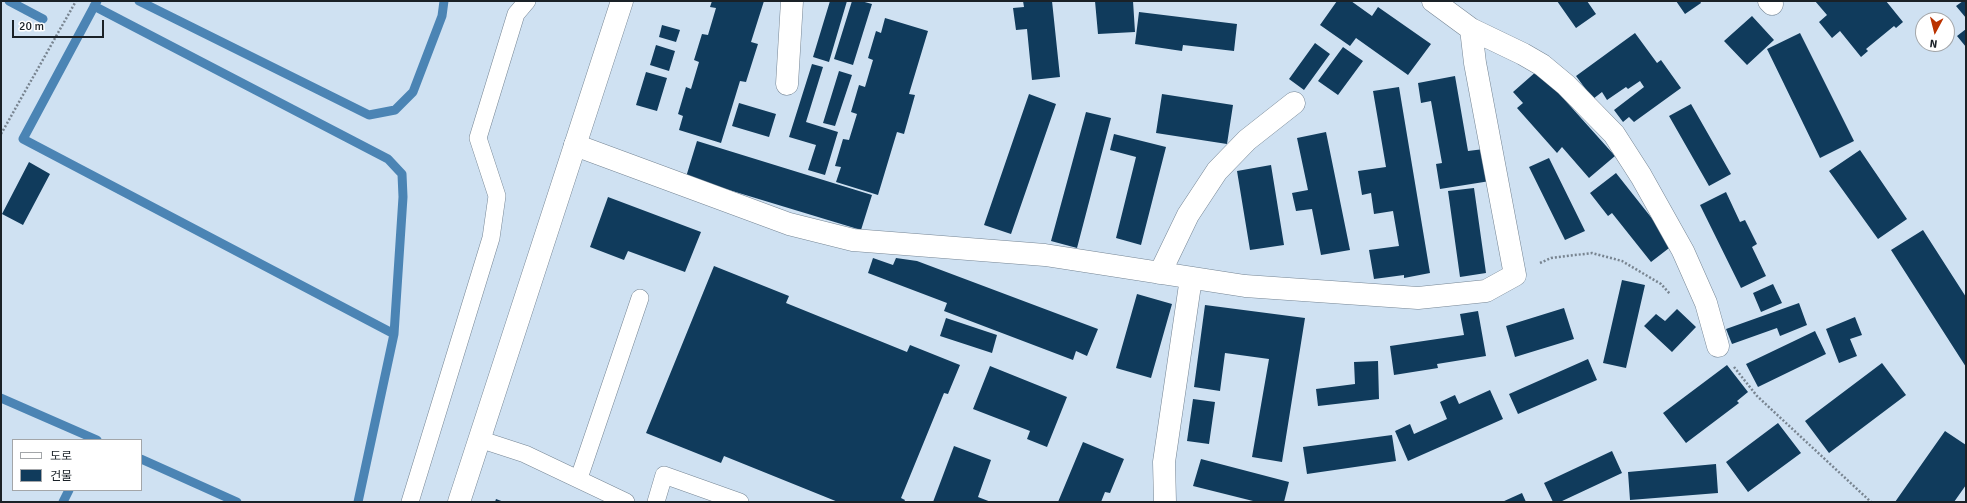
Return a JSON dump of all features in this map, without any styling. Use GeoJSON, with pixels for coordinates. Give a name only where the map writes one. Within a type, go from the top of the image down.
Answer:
{"type":"FeatureCollection","features":[{"type":"Feature","properties":{"kind":"street"},"geometry":{"type":"LineString","coordinates":[[458,502],[622,1]]}},
{"type":"Feature","properties":{"kind":"street"},"geometry":{"type":"LineString","coordinates":[[787,84],[792,1]]}},
{"type":"Feature","properties":{"kind":"street"},"geometry":{"type":"LineString","coordinates":[[1433,1],[1471,29],[1523,54],[1542,65],[1566,85],[1614,134],[1641,176],[1682,251],[1706,303],[1718,346]]}},
{"type":"Feature","properties":{"kind":"street"},"geometry":{"type":"LineString","coordinates":[[575,145],[789,224],[853,240],[1046,255],[1245,286],[1418,298],[1486,290],[1515,275],[1471,29]]}},
{"type":"Feature","properties":{"kind":"street"},"geometry":{"type":"LineString","coordinates":[[1160,273],[1188,215],[1217,171],[1247,140],[1294,103]]}},
{"type":"Feature","properties":{"kind":"street"},"geometry":{"type":"LineString","coordinates":[[1165,502],[1164,462],[1191,278]]}},
{"type":"Feature","properties":{"kind":"lane"},"geometry":{"type":"LineString","coordinates":[[410,502],[491,238],[497,196],[478,138],[516,14],[527,1]]}},
{"type":"Feature","properties":{"kind":"lane"},"geometry":{"type":"LineString","coordinates":[[579,478],[640,298]]}},
{"type":"Feature","properties":{"kind":"lane"},"geometry":{"type":"LineString","coordinates":[[479,439],[524,454],[579,478],[626,502]]}},
{"type":"Feature","properties":{"kind":"lane"},"geometry":{"type":"LineString","coordinates":[[656,502],[664,475],[740,502]]}},
{"type":"Feature","properties":{"kind":"path"},"geometry":{"type":"LineString","coordinates":[[1,134],[76,1]]}},
{"type":"Feature","properties":{"kind":"building"},"geometry":{"type":"Polygon","coordinates":[[[712,1],[764,1],[751,42],[758,44],[746,82],[740,81],[721,143],[679,130],[683,116],[678,114],[686,87],[691,89],[699,62],[694,60],[702,34],[708,35],[716,8],[710,7],[712,1]]]}},
{"type":"Feature","properties":{"kind":"building"},"geometry":{"type":"Polygon","coordinates":[[[830,1],[847,1],[829,62],[813,57],[830,1]]]}},
{"type":"Feature","properties":{"kind":"building"},"geometry":{"type":"Polygon","coordinates":[[[852,1],[861,1],[872,4],[853,65],[834,59],[852,1]]]}},
{"type":"Feature","properties":{"kind":"building"},"geometry":{"type":"Polygon","coordinates":[[[1023,1],[1052,1],[1060,77],[1032,80],[1027,29],[1016,30],[1013,8],[1024,7],[1023,1]]]}},
{"type":"Feature","properties":{"kind":"building"},"geometry":{"type":"Polygon","coordinates":[[[1095,1],[1133,1],[1135,32],[1098,34],[1095,1]]]}},
{"type":"Feature","properties":{"kind":"building"},"geometry":{"type":"Polygon","coordinates":[[[1337,1],[1351,1],[1372,16],[1378,7],[1431,44],[1408,75],[1356,38],[1350,46],[1320,25],[1337,1]]]}},
{"type":"Feature","properties":{"kind":"building"},"geometry":{"type":"Polygon","coordinates":[[[1557,1],[1587,1],[1596,14],[1576,28],[1557,1]]]}},
{"type":"Feature","properties":{"kind":"building"},"geometry":{"type":"Polygon","coordinates":[[[1676,1],[1700,1],[1701,3],[1685,14],[1676,1]]]}},
{"type":"Feature","properties":{"kind":"building"},"geometry":{"type":"Polygon","coordinates":[[[1815,1],[1886,1],[1903,22],[1896,28],[1894,26],[1866,49],[1868,51],[1861,57],[1840,31],[1832,38],[1819,22],[1827,15],[1815,1]]]}},
{"type":"Feature","properties":{"kind":"building"},"geometry":{"type":"Polygon","coordinates":[[[1963,1],[1966,1],[1966,18],[1956,6],[1963,1]]]}},
{"type":"Feature","properties":{"kind":"building"},"geometry":{"type":"Polygon","coordinates":[[[1139,12],[1237,24],[1234,51],[1183,45],[1182,51],[1135,44],[1139,12]]]}},
{"type":"Feature","properties":{"kind":"building"},"geometry":{"type":"Polygon","coordinates":[[[1752,16],[1774,40],[1747,65],[1724,41],[1752,16]]]}},
{"type":"Feature","properties":{"kind":"building"},"geometry":{"type":"Polygon","coordinates":[[[885,18],[928,31],[909,94],[915,95],[904,134],[897,132],[878,195],[836,182],[841,167],[835,166],[843,139],[849,140],[857,114],[851,112],[859,85],[865,87],[873,60],[868,58],[876,31],[881,33],[885,18]]]}},
{"type":"Feature","properties":{"kind":"building"},"geometry":{"type":"Polygon","coordinates":[[[662,25],[680,30],[676,42],[659,37],[662,25]]]}},
{"type":"Feature","properties":{"kind":"building"},"geometry":{"type":"Polygon","coordinates":[[[1966,29],[1966,47],[1957,36],[1966,29]]]}},
{"type":"Feature","properties":{"kind":"building"},"geometry":{"type":"Polygon","coordinates":[[[1635,33],[1657,63],[1661,60],[1681,88],[1634,122],[1629,117],[1623,122],[1614,110],[1644,87],[1640,81],[1628,89],[1626,87],[1607,100],[1602,92],[1593,99],[1576,76],[1635,33]]]}},
{"type":"Feature","properties":{"kind":"building"},"geometry":{"type":"Polygon","coordinates":[[[1800,33],[1854,141],[1820,158],[1767,49],[1800,33]]]}},
{"type":"Feature","properties":{"kind":"building"},"geometry":{"type":"Polygon","coordinates":[[[1315,43],[1330,54],[1304,90],[1289,79],[1315,43]]]}},
{"type":"Feature","properties":{"kind":"building"},"geometry":{"type":"Polygon","coordinates":[[[656,45],[675,51],[669,71],[650,65],[656,45]]]}},
{"type":"Feature","properties":{"kind":"building"},"geometry":{"type":"Polygon","coordinates":[[[1343,47],[1363,61],[1338,95],[1318,81],[1343,47]]]}},
{"type":"Feature","properties":{"kind":"building"},"geometry":{"type":"Polygon","coordinates":[[[812,64],[823,67],[806,122],[838,132],[825,175],[808,170],[816,145],[789,137],[812,64]]]}},
{"type":"Feature","properties":{"kind":"building"},"geometry":{"type":"Polygon","coordinates":[[[1538,70],[1615,156],[1589,178],[1562,147],[1557,153],[1517,108],[1523,103],[1513,92],[1538,70]]]}},
{"type":"Feature","properties":{"kind":"building"},"geometry":{"type":"Polygon","coordinates":[[[839,71],[852,75],[835,126],[823,123],[839,71]]]}},
{"type":"Feature","properties":{"kind":"building"},"geometry":{"type":"Polygon","coordinates":[[[646,72],[667,78],[657,111],[636,105],[646,72]]]}},
{"type":"Feature","properties":{"kind":"building"},"geometry":{"type":"Polygon","coordinates":[[[1455,76],[1468,151],[1484,149],[1490,181],[1440,189],[1436,164],[1442,163],[1431,101],[1421,103],[1418,83],[1455,76]]]}},
{"type":"Feature","properties":{"kind":"building"},"geometry":{"type":"Polygon","coordinates":[[[1399,87],[1430,273],[1404,278],[1404,275],[1374,279],[1369,250],[1399,246],[1393,211],[1374,214],[1371,193],[1362,195],[1358,171],[1386,167],[1373,91],[1399,87]]]}},
{"type":"Feature","properties":{"kind":"building"},"geometry":{"type":"Polygon","coordinates":[[[1029,94],[1056,104],[1011,234],[984,225],[1029,94]]]}},
{"type":"Feature","properties":{"kind":"building"},"geometry":{"type":"Polygon","coordinates":[[[1162,94],[1233,105],[1227,144],[1156,133],[1162,94]]]}},
{"type":"Feature","properties":{"kind":"building"},"geometry":{"type":"Polygon","coordinates":[[[739,103],[776,114],[769,137],[732,126],[739,103]]]}},
{"type":"Feature","properties":{"kind":"building"},"geometry":{"type":"Polygon","coordinates":[[[1691,104],[1731,174],[1709,186],[1669,116],[1691,104]]]}},
{"type":"Feature","properties":{"kind":"building"},"geometry":{"type":"Polygon","coordinates":[[[1086,112],[1111,118],[1077,248],[1051,241],[1086,112]]]}},
{"type":"Feature","properties":{"kind":"building"},"geometry":{"type":"Polygon","coordinates":[[[1326,132],[1350,250],[1321,255],[1312,209],[1296,211],[1292,193],[1308,190],[1297,138],[1326,132]]]}},
{"type":"Feature","properties":{"kind":"building"},"geometry":{"type":"Polygon","coordinates":[[[1114,134],[1166,147],[1141,245],[1116,238],[1136,157],[1110,150],[1114,134]]]}},
{"type":"Feature","properties":{"kind":"building"},"geometry":{"type":"Polygon","coordinates":[[[697,141],[872,195],[861,230],[686,177],[697,141]]]}},
{"type":"Feature","properties":{"kind":"building"},"geometry":{"type":"Polygon","coordinates":[[[1860,150],[1907,219],[1878,239],[1829,171],[1860,150]]]}},
{"type":"Feature","properties":{"kind":"building"},"geometry":{"type":"Polygon","coordinates":[[[1549,158],[1585,231],[1565,240],[1529,167],[1549,158]]]}},
{"type":"Feature","properties":{"kind":"building"},"geometry":{"type":"Polygon","coordinates":[[[29,162],[50,174],[23,225],[2,214],[29,162]]]}},
{"type":"Feature","properties":{"kind":"building"},"geometry":{"type":"Polygon","coordinates":[[[1271,165],[1284,245],[1250,250],[1237,171],[1271,165]]]}},
{"type":"Feature","properties":{"kind":"building"},"geometry":{"type":"Polygon","coordinates":[[[1616,173],[1673,245],[1651,262],[1612,213],[1608,216],[1590,193],[1616,173]]]}},
{"type":"Feature","properties":{"kind":"building"},"geometry":{"type":"Polygon","coordinates":[[[1474,188],[1486,273],[1460,277],[1448,191],[1474,188]]]}},
{"type":"Feature","properties":{"kind":"building"},"geometry":{"type":"Polygon","coordinates":[[[1726,192],[1740,222],[1745,220],[1757,244],[1752,247],[1766,276],[1741,288],[1700,205],[1726,192]]]}},
{"type":"Feature","properties":{"kind":"building"},"geometry":{"type":"Polygon","coordinates":[[[608,197],[701,232],[685,272],[628,251],[624,260],[590,247],[608,197]]]}},
{"type":"Feature","properties":{"kind":"building"},"geometry":{"type":"Polygon","coordinates":[[[1923,230],[1966,297],[1966,367],[1891,250],[1923,230]]]}},
{"type":"Feature","properties":{"kind":"building"},"geometry":{"type":"Polygon","coordinates":[[[873,258],[893,265],[896,258],[917,261],[1098,329],[1087,356],[1076,351],[1073,360],[944,311],[947,303],[868,273],[873,258]]]}},
{"type":"Feature","properties":{"kind":"building"},"geometry":{"type":"Polygon","coordinates":[[[714,266],[789,296],[786,303],[907,352],[910,345],[960,365],[948,394],[944,393],[901,498],[905,500],[904,502],[838,502],[724,456],[721,463],[646,433],[714,266]]]}},
{"type":"Feature","properties":{"kind":"building"},"geometry":{"type":"Polygon","coordinates":[[[1622,280],[1645,285],[1626,368],[1603,363],[1622,280]]]}},
{"type":"Feature","properties":{"kind":"building"},"geometry":{"type":"Polygon","coordinates":[[[1773,284],[1782,303],[1761,312],[1753,293],[1773,284]]]}},
{"type":"Feature","properties":{"kind":"building"},"geometry":{"type":"Polygon","coordinates":[[[1137,294],[1172,304],[1151,378],[1116,368],[1137,294]]]}},
{"type":"Feature","properties":{"kind":"building"},"geometry":{"type":"Polygon","coordinates":[[[1799,303],[1807,325],[1780,336],[1777,328],[1732,344],[1726,329],[1799,303]]]}},
{"type":"Feature","properties":{"kind":"building"},"geometry":{"type":"Polygon","coordinates":[[[1205,305],[1305,318],[1282,462],[1252,457],[1269,359],[1225,353],[1220,391],[1194,387],[1205,305]]]}},
{"type":"Feature","properties":{"kind":"building"},"geometry":{"type":"Polygon","coordinates":[[[1564,308],[1574,339],[1515,357],[1506,326],[1564,308]]]}},
{"type":"Feature","properties":{"kind":"building"},"geometry":{"type":"Polygon","coordinates":[[[1677,309],[1696,327],[1672,352],[1644,326],[1656,314],[1665,321],[1677,309]]]}},
{"type":"Feature","properties":{"kind":"building"},"geometry":{"type":"Polygon","coordinates":[[[1478,311],[1486,356],[1437,364],[1438,368],[1394,375],[1390,346],[1464,335],[1460,314],[1478,311]]]}},
{"type":"Feature","properties":{"kind":"building"},"geometry":{"type":"Polygon","coordinates":[[[1855,317],[1862,335],[1850,339],[1857,356],[1839,363],[1826,329],[1855,317]]]}},
{"type":"Feature","properties":{"kind":"building"},"geometry":{"type":"Polygon","coordinates":[[[946,318],[997,335],[992,353],[940,336],[946,318]]]}},
{"type":"Feature","properties":{"kind":"building"},"geometry":{"type":"Polygon","coordinates":[[[1815,331],[1826,354],[1758,387],[1746,364],[1815,331]]]}},
{"type":"Feature","properties":{"kind":"building"},"geometry":{"type":"Polygon","coordinates":[[[1588,359],[1597,380],[1518,414],[1509,394],[1588,359]]]}},
{"type":"Feature","properties":{"kind":"building"},"geometry":{"type":"Polygon","coordinates":[[[1378,361],[1379,399],[1318,406],[1316,389],[1355,384],[1354,362],[1378,361]]]}},
{"type":"Feature","properties":{"kind":"building"},"geometry":{"type":"Polygon","coordinates":[[[1882,363],[1906,395],[1829,453],[1805,421],[1882,363]]]}},
{"type":"Feature","properties":{"kind":"building"},"geometry":{"type":"Polygon","coordinates":[[[1727,365],[1748,392],[1737,401],[1739,403],[1686,443],[1663,413],[1727,365]]]}},
{"type":"Feature","properties":{"kind":"building"},"geometry":{"type":"Polygon","coordinates":[[[990,366],[1067,397],[1047,447],[1027,439],[1030,431],[973,409],[990,366]]]}},
{"type":"Feature","properties":{"kind":"building"},"geometry":{"type":"Polygon","coordinates":[[[1490,390],[1503,419],[1408,461],[1395,431],[1410,424],[1414,434],[1447,419],[1440,402],[1455,395],[1459,404],[1490,390]]]}},
{"type":"Feature","properties":{"kind":"building"},"geometry":{"type":"Polygon","coordinates":[[[1193,399],[1215,402],[1209,444],[1187,441],[1193,399]]]}},
{"type":"Feature","properties":{"kind":"building"},"geometry":{"type":"Polygon","coordinates":[[[1778,423],[1801,453],[1748,492],[1726,462],[1778,423]]]}},
{"type":"Feature","properties":{"kind":"building"},"geometry":{"type":"Polygon","coordinates":[[[1945,431],[1966,445],[1966,485],[1954,502],[1895,502],[1945,431]]]}},
{"type":"Feature","properties":{"kind":"building"},"geometry":{"type":"Polygon","coordinates":[[[1392,435],[1396,461],[1307,474],[1303,447],[1392,435]]]}},
{"type":"Feature","properties":{"kind":"building"},"geometry":{"type":"Polygon","coordinates":[[[1083,442],[1124,459],[1110,493],[1105,492],[1101,502],[1058,502],[1083,442]]]}},
{"type":"Feature","properties":{"kind":"building"},"geometry":{"type":"Polygon","coordinates":[[[954,446],[991,460],[978,497],[991,502],[933,502],[954,446]]]}},
{"type":"Feature","properties":{"kind":"building"},"geometry":{"type":"Polygon","coordinates":[[[1612,451],[1622,473],[1560,502],[1553,502],[1544,483],[1612,451]]]}},
{"type":"Feature","properties":{"kind":"building"},"geometry":{"type":"Polygon","coordinates":[[[1201,459],[1289,482],[1284,502],[1257,502],[1193,486],[1201,459]]]}},
{"type":"Feature","properties":{"kind":"building"},"geometry":{"type":"Polygon","coordinates":[[[1716,464],[1718,493],[1630,500],[1628,472],[1716,464]]]}},
{"type":"Feature","properties":{"kind":"building"},"geometry":{"type":"Polygon","coordinates":[[[1522,493],[1526,502],[1502,502],[1522,493]]]}},
{"type":"Feature","properties":{"kind":"building"},"geometry":{"type":"Polygon","coordinates":[[[496,499],[504,502],[495,502],[496,499]]]}},
{"type":"Feature","properties":{"kind":"waterway"},"geometry":{"type":"LineString","coordinates":[[9,1],[43,19]]}},
{"type":"Feature","properties":{"kind":"waterway"},"geometry":{"type":"LineString","coordinates":[[97,1],[23,139],[394,334]]}},
{"type":"Feature","properties":{"kind":"waterway"},"geometry":{"type":"LineString","coordinates":[[139,1],[369,115],[395,110],[413,92],[442,16],[444,1]]}},
{"type":"Feature","properties":{"kind":"waterway"},"geometry":{"type":"LineString","coordinates":[[94,6],[388,159],[402,174],[403,197],[394,334],[358,502]]}},
{"type":"Feature","properties":{"kind":"waterway"},"geometry":{"type":"LineString","coordinates":[[1,398],[95,439]]}},
{"type":"Feature","properties":{"kind":"waterway"},"geometry":{"type":"LineString","coordinates":[[142,459],[237,502]]}},
{"type":"Feature","properties":{"kind":"waterway"},"geometry":{"type":"LineString","coordinates":[[63,502],[68,491]]}}]}
